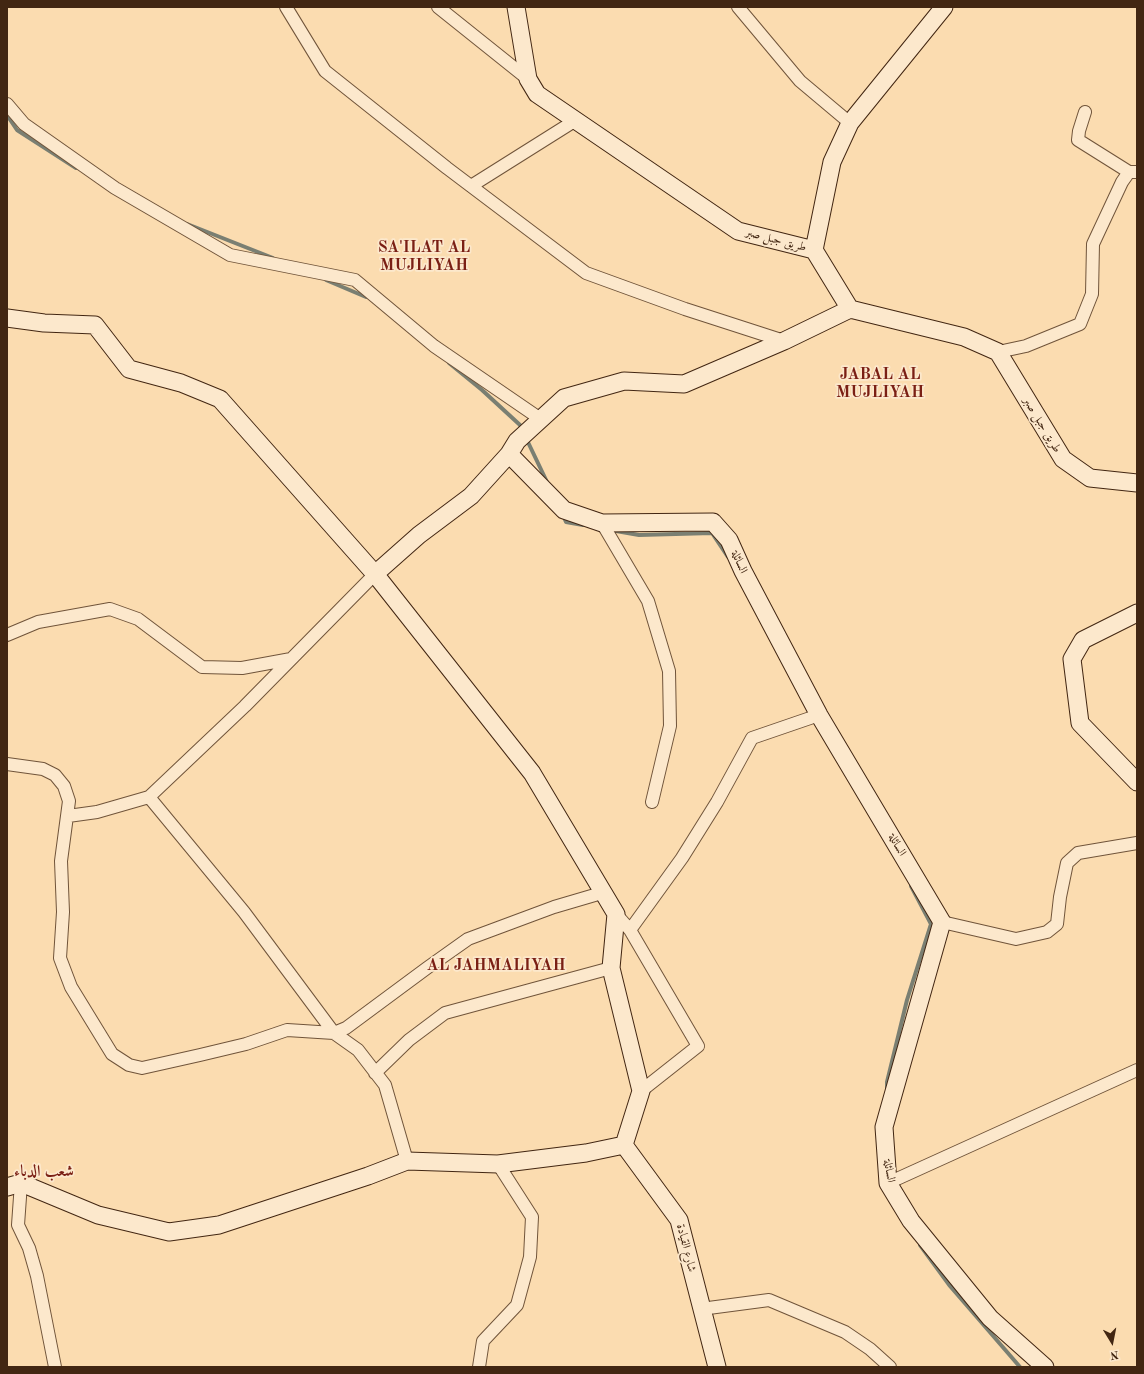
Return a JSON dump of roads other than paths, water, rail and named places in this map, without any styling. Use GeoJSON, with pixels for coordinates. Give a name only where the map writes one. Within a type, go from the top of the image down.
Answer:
{"type":"FeatureCollection","features":[{"type":"Feature","properties":{"kind":"street"},"geometry":{"type":"LineString","coordinates":[[286,7],[325,71],[471,186],[586,273],[685,309],[784,341]]}},
{"type":"Feature","properties":{"kind":"street"},"geometry":{"type":"LineString","coordinates":[[438,7],[528,79]]}},
{"type":"Feature","properties":{"kind":"street","name":"طريق جبل صبر"},"geometry":{"type":"LineString","coordinates":[[516,7],[528,79],[537,94],[738,230],[814,250],[850,309]]}},
{"type":"Feature","properties":{"kind":"street"},"geometry":{"type":"LineString","coordinates":[[738,7],[800,81],[850,123]]}},
{"type":"Feature","properties":{"kind":"street"},"geometry":{"type":"LineString","coordinates":[[814,250],[832,162],[850,123],[944,7]]}},
{"type":"Feature","properties":{"kind":"street"},"geometry":{"type":"LineString","coordinates":[[7,104],[24,124],[115,188],[230,255],[355,280],[434,346],[542,420]]}},
{"type":"Feature","properties":{"kind":"street"},"geometry":{"type":"LineString","coordinates":[[68,816],[97,812],[149,797],[245,706],[375,574],[420,535],[471,496],[509,454],[517,441],[542,420],[564,398],[624,381],[684,384],[784,341],[850,309],[964,337],[998,352],[1026,346],[1080,324],[1092,294],[1093,244],[1122,182],[1133,172],[1078,140],[1079,131],[1085,112]]}},
{"type":"Feature","properties":{"kind":"street"},"geometry":{"type":"LineString","coordinates":[[471,186],[576,120]]}},
{"type":"Feature","properties":{"kind":"street"},"geometry":{"type":"LineString","coordinates":[[7,318],[44,323],[95,325],[129,369],[181,383],[220,399],[375,574],[532,772],[605,892],[616,914],[630,930],[698,1046],[641,1091]]}},
{"type":"Feature","properties":{"kind":"street","name":"طريق جبل صبر"},"geometry":{"type":"LineString","coordinates":[[998,352],[1063,459],[1090,478],[1137,482]]}},
{"type":"Feature","properties":{"kind":"street","name":"السائلة"},"geometry":{"type":"LineString","coordinates":[[509,454],[564,510],[602,523],[712,522],[730,540],[743,571],[819,715],[942,922],[884,1127],[888,1183],[911,1221],[990,1318],[1045,1367]]}},
{"type":"Feature","properties":{"kind":"street"},"geometry":{"type":"LineString","coordinates":[[602,523],[648,601],[669,671],[670,726],[652,802]]}},
{"type":"Feature","properties":{"kind":"street"},"geometry":{"type":"LineString","coordinates":[[7,634],[38,622],[110,609],[138,619],[202,667],[242,668],[291,659]]}},
{"type":"Feature","properties":{"kind":"street"},"geometry":{"type":"LineString","coordinates":[[1137,613],[1083,640],[1072,658],[1080,723],[1137,782]]}},
{"type":"Feature","properties":{"kind":"street"},"geometry":{"type":"LineString","coordinates":[[630,930],[686,852],[717,802],[752,738],[819,715]]}},
{"type":"Feature","properties":{"kind":"street"},"geometry":{"type":"LineString","coordinates":[[7,764],[42,769],[55,775],[64,786],[69,801],[61,861],[63,912],[60,958],[71,988],[112,1054],[129,1066],[142,1068],[246,1044],[287,1030],[334,1033],[351,1025],[426,968],[468,939],[554,907],[605,892]]}},
{"type":"Feature","properties":{"kind":"street"},"geometry":{"type":"LineString","coordinates":[[149,797],[244,912],[334,1033],[358,1050],[385,1085],[407,1161]]}},
{"type":"Feature","properties":{"kind":"street"},"geometry":{"type":"LineString","coordinates":[[942,922],[1016,939],[1047,932],[1057,924],[1060,897],[1067,863],[1078,853],[1137,843]]}},
{"type":"Feature","properties":{"kind":"street"},"geometry":{"type":"LineString","coordinates":[[55,1367],[37,1276],[28,1248],[18,1225],[14,1185],[98,1215],[169,1232],[219,1225],[407,1161],[498,1164],[586,1153],[624,1144],[641,1091],[610,968],[616,914]]}},
{"type":"Feature","properties":{"kind":"street"},"geometry":{"type":"LineString","coordinates":[[375,1073],[409,1040],[445,1013],[610,968]]}},
{"type":"Feature","properties":{"kind":"street"},"geometry":{"type":"LineString","coordinates":[[888,1183],[1137,1070]]}},
{"type":"Feature","properties":{"kind":"street","name":"شارع القيادة"},"geometry":{"type":"LineString","coordinates":[[624,1144],[679,1220],[717,1367]]}},
{"type":"Feature","properties":{"kind":"street"},"geometry":{"type":"LineString","coordinates":[[479,1367],[483,1341],[517,1305],[530,1257],[532,1217],[498,1164]]}},
{"type":"Feature","properties":{"kind":"street"},"geometry":{"type":"LineString","coordinates":[[701,1309],[769,1300],[845,1332],[870,1349],[890,1367]]}},
{"type":"Feature","properties":{"kind":"waterway"},"geometry":{"type":"LineString","coordinates":[[7,115],[17,130],[76,168]]}},
{"type":"Feature","properties":{"kind":"waterway"},"geometry":{"type":"LineString","coordinates":[[187,224],[273,258]]}},
{"type":"Feature","properties":{"kind":"waterway"},"geometry":{"type":"LineString","coordinates":[[326,280],[366,297]]}},
{"type":"Feature","properties":{"kind":"waterway"},"geometry":{"type":"LineString","coordinates":[[449,363],[482,390],[520,425],[522,430]]}},
{"type":"Feature","properties":{"kind":"waterway"},"geometry":{"type":"LineString","coordinates":[[526,438],[547,482]]}},
{"type":"Feature","properties":{"kind":"waterway"},"geometry":{"type":"LineString","coordinates":[[563,515],[566,522],[583,525]]}},
{"type":"Feature","properties":{"kind":"waterway"},"geometry":{"type":"LineString","coordinates":[[616,531],[639,535],[712,533],[728,557]]}},
{"type":"Feature","properties":{"kind":"waterway"},"geometry":{"type":"LineString","coordinates":[[887,1088],[887,1082],[907,1000],[931,924],[911,886]]}},
{"type":"Feature","properties":{"kind":"waterway"},"geometry":{"type":"LineString","coordinates":[[920,1245],[950,1286],[1020,1367]]}},
{"type":"Feature","properties":{"kind":"district","name":"SA'ILAT AL MUJLIYAH"},"geometry":{"type":"Point","coordinates":[424,257]}},
{"type":"Feature","properties":{"kind":"district","name":"JABAL AL MUJLIYAH"},"geometry":{"type":"Point","coordinates":[880,384]}},
{"type":"Feature","properties":{"kind":"district","name":"AL JAHMALIYAH"},"geometry":{"type":"Point","coordinates":[496,966]}},
{"type":"Feature","properties":{"kind":"district","name":"شعب الدباء"},"geometry":{"type":"Point","coordinates":[44,1172]}}]}
